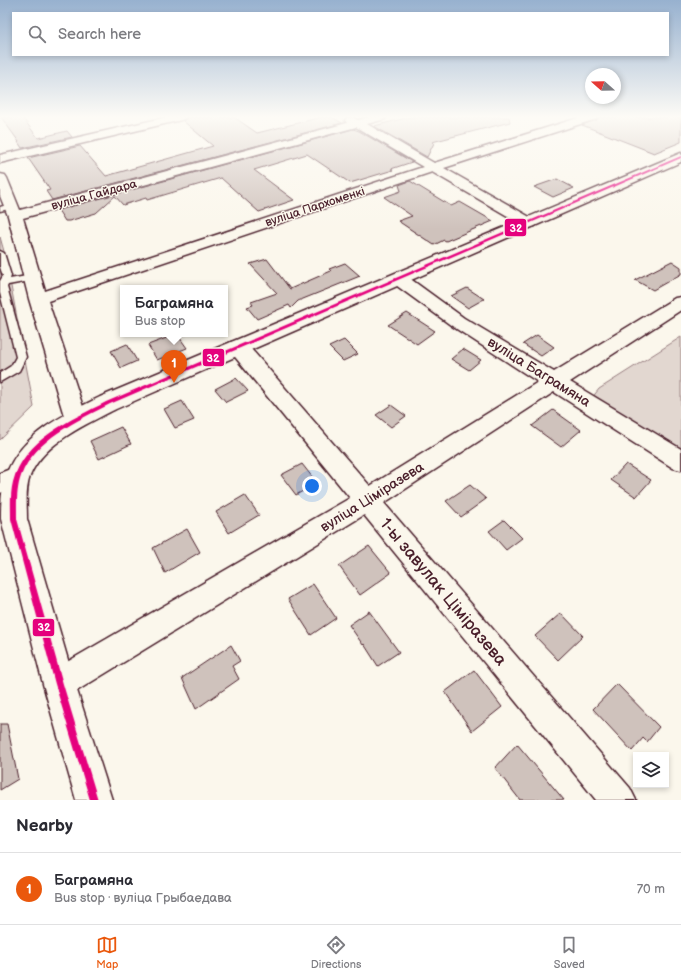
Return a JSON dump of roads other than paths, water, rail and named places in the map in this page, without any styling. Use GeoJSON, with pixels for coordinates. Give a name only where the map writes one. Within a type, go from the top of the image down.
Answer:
{"type":"FeatureCollection","features":[{"type":"Feature","properties":{"kind":"street"},"geometry":{"type":"LineString","coordinates":[[0,159],[20,154]]}},
{"type":"Feature","properties":{"kind":"street","name":"вуліца Гайдара"},"geometry":{"type":"LineString","coordinates":[[8,210],[221,154]]}},
{"type":"Feature","properties":{"kind":"street"},"geometry":{"type":"LineString","coordinates":[[412,154],[530,223]]}},
{"type":"Feature","properties":{"kind":"street","name":"вуліца Пархоменкі"},"geometry":{"type":"LineString","coordinates":[[38,299],[474,154]]}},
{"type":"Feature","properties":{"kind":"street"},"geometry":{"type":"LineString","coordinates":[[94,800],[59,684],[14,519],[13,496],[9,479],[54,433],[76,419],[108,403],[681,157]]}},
{"type":"Feature","properties":{"kind":"street"},"geometry":{"type":"LineString","coordinates":[[0,178],[8,210],[32,278],[76,419]]}},
{"type":"Feature","properties":{"kind":"street","name":"вуліца Баграмяна"},"geometry":{"type":"LineString","coordinates":[[399,279],[458,322],[504,349],[681,461]]}},
{"type":"Feature","properties":{"kind":"street","name":"вуліца Ціміразева"},"geometry":{"type":"LineString","coordinates":[[59,684],[367,502],[681,302]]}},
{"type":"Feature","properties":{"kind":"street","name":"1-ы завулак Ціміразева"},"geometry":{"type":"LineString","coordinates":[[238,347],[618,800]]}},
{"type":"Feature","properties":{"kind":"lane"},"geometry":{"type":"LineString","coordinates":[[0,253],[7,276],[3,283],[3,288],[21,357],[15,368],[0,378]]}},
{"type":"Feature","properties":{"kind":"lane"},"geometry":{"type":"LineString","coordinates":[[3,283],[32,278]]}},
{"type":"Feature","properties":{"kind":"place","name":"Баграмяна"},"geometry":{"type":"Point","coordinates":[174,383]}}]}
